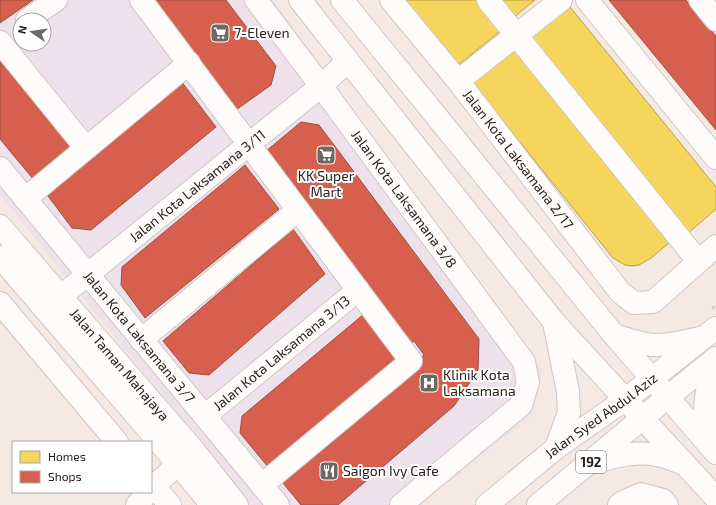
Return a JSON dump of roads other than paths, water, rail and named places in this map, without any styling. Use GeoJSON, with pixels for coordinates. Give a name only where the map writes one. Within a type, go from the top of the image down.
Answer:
{"type":"FeatureCollection","features":[{"type":"Feature","properties":{"kind":"street"},"geometry":{"type":"LineString","coordinates":[[39,12],[56,0]]}},
{"type":"Feature","properties":{"kind":"street"},"geometry":{"type":"LineString","coordinates":[[142,0],[411,361],[262,485]]}},
{"type":"Feature","properties":{"kind":"street","name":"Jalan Kota Laksamana 3/8"},"geometry":{"type":"LineString","coordinates":[[256,0],[524,362],[528,382],[520,405],[401,505]]}},
{"type":"Feature","properties":{"kind":"street"},"geometry":{"type":"LineString","coordinates":[[300,0],[554,322],[716,498]]}},
{"type":"Feature","properties":{"kind":"street"},"geometry":{"type":"LineString","coordinates":[[342,0],[614,335],[712,449]]}},
{"type":"Feature","properties":{"kind":"street","name":"Jalan Kota Laksamana 2/17"},"geometry":{"type":"LineString","coordinates":[[391,0],[458,81],[620,292],[634,303],[653,302],[698,261]]}},
{"type":"Feature","properties":{"kind":"street"},"geometry":{"type":"LineString","coordinates":[[488,0],[698,261],[716,246]]}},
{"type":"Feature","properties":{"kind":"street"},"geometry":{"type":"LineString","coordinates":[[458,81],[561,0]]}},
{"type":"Feature","properties":{"kind":"street"},"geometry":{"type":"LineString","coordinates":[[587,0],[716,158]]}},
{"type":"Feature","properties":{"kind":"street"},"geometry":{"type":"LineString","coordinates":[[700,0],[716,20]]}},
{"type":"Feature","properties":{"kind":"street"},"geometry":{"type":"LineString","coordinates":[[0,38],[12,30]]}},
{"type":"Feature","properties":{"kind":"street"},"geometry":{"type":"LineString","coordinates":[[0,42],[86,148]]}},
{"type":"Feature","properties":{"kind":"street","name":"Jalan Kota Laksamana 3/11"},"geometry":{"type":"LineString","coordinates":[[52,302],[321,86],[348,61]]}},
{"type":"Feature","properties":{"kind":"street"},"geometry":{"type":"LineString","coordinates":[[25,199],[189,63]]}},
{"type":"Feature","properties":{"kind":"street","name":"Jalan Kota Laksamana 3/7"},"geometry":{"type":"LineString","coordinates":[[0,168],[278,505]]}},
{"type":"Feature","properties":{"kind":"street"},"geometry":{"type":"LineString","coordinates":[[142,340],[298,210]]}},
{"type":"Feature","properties":{"kind":"street","name":"Jalan Taman Mahajaya"},"geometry":{"type":"LineString","coordinates":[[0,226],[52,302],[178,464],[212,505]]}},
{"type":"Feature","properties":{"kind":"street","name":"Jalan Taman Mahajaya"},"geometry":{"type":"LineString","coordinates":[[0,257],[52,302],[195,452],[237,505]]}},
{"type":"Feature","properties":{"kind":"street","name":"Jalan Kota Laksamana 3/13"},"geometry":{"type":"LineString","coordinates":[[205,416],[358,290]]}},
{"type":"Feature","properties":{"kind":"street"},"geometry":{"type":"LineString","coordinates":[[0,302],[116,441]]}},
{"type":"Feature","properties":{"kind":"street"},"geometry":{"type":"LineString","coordinates":[[554,322],[568,392],[569,412],[556,448]]}},
{"type":"Feature","properties":{"kind":"street"},"geometry":{"type":"LineString","coordinates":[[614,335],[638,343],[654,345],[670,344],[711,333]]}},
{"type":"Feature","properties":{"kind":"street","name":"Jalan Syed Abdul Aziz"},"geometry":{"type":"LineString","coordinates":[[488,505],[556,448],[626,399],[711,333]]}},
{"type":"Feature","properties":{"kind":"street"},"geometry":{"type":"LineString","coordinates":[[712,449],[705,428],[704,404],[708,384],[716,359]]}},
{"type":"Feature","properties":{"kind":"street","name":"Jalan Syed Abdul Aziz"},"geometry":{"type":"LineString","coordinates":[[538,505],[716,359]]}},
{"type":"Feature","properties":{"kind":"street"},"geometry":{"type":"LineString","coordinates":[[588,464],[623,454],[641,453],[659,455],[687,466]]}},
{"type":"Feature","properties":{"kind":"street"},"geometry":{"type":"LineString","coordinates":[[152,486],[178,464]]}},
{"type":"Feature","properties":{"kind":"street"},"geometry":{"type":"LineString","coordinates":[[152,488],[170,505]]}},
{"type":"Feature","properties":{"kind":"street"},"geometry":{"type":"LineString","coordinates":[[137,505],[146,493]]}},
{"type":"Feature","properties":{"kind":"street"},"geometry":{"type":"LineString","coordinates":[[619,505],[641,494],[663,500],[667,505]]}},
{"type":"Feature","properties":{"kind":"place","name":"7-Eleven"},"geometry":{"type":"Point","coordinates":[220,33]}},
{"type":"Feature","properties":{"kind":"place","name":"KK Super Mart"},"geometry":{"type":"Point","coordinates":[326,155]}},
{"type":"Feature","properties":{"kind":"place","name":"Klinik Kota Laksamana"},"geometry":{"type":"Point","coordinates":[429,383]}},
{"type":"Feature","properties":{"kind":"place","name":"Saigon Ivy Cafe"},"geometry":{"type":"Point","coordinates":[329,471]}}]}
